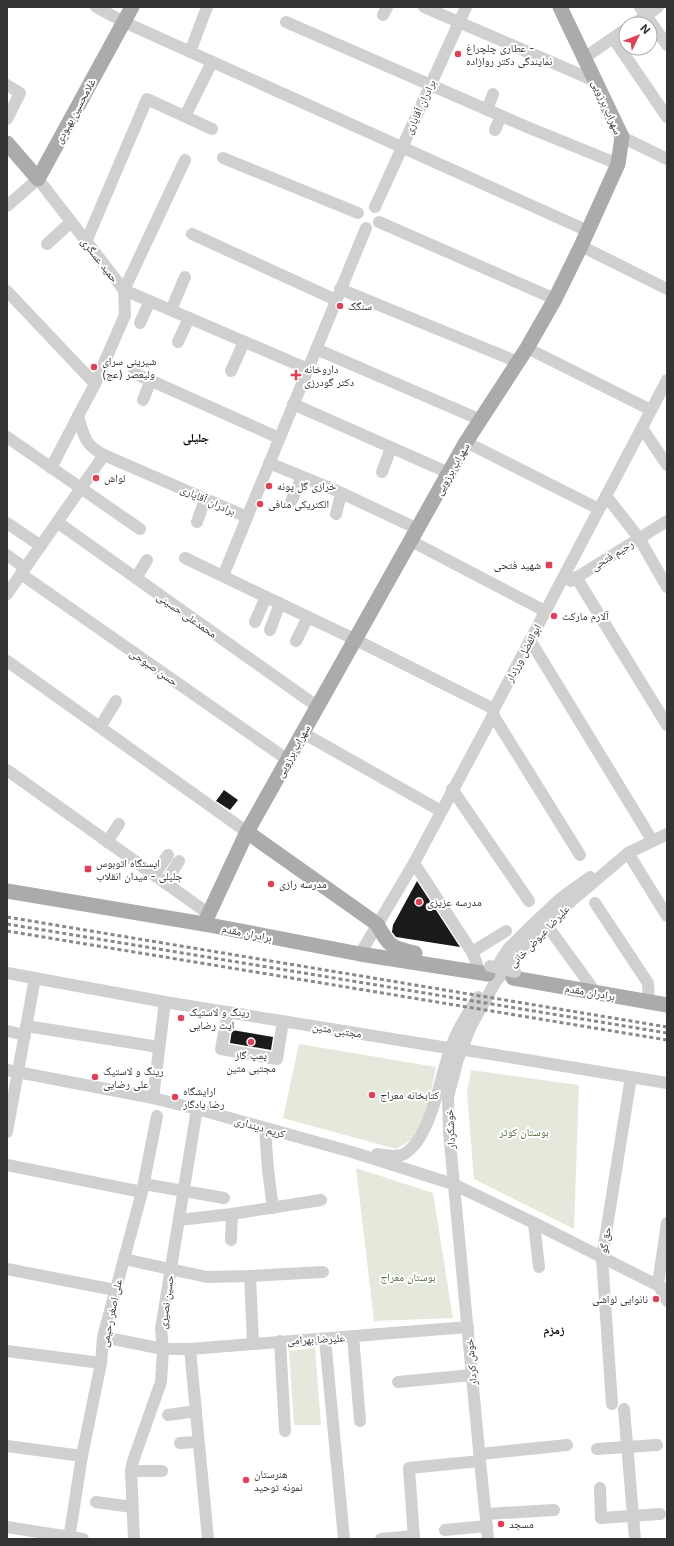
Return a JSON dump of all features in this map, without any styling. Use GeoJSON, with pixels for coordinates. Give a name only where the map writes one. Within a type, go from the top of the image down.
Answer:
{"type":"FeatureCollection","features":[{"type":"Feature","properties":{"kind":"main road","name":"غلامحسین بهبودی"},"geometry":{"type":"LineString","coordinates":[[40,181],[132,7]]}},
{"type":"Feature","properties":{"kind":"main road","name":"سهراب برزویی"},"geometry":{"type":"LineString","coordinates":[[205,922],[247,832],[466,442],[527,348],[555,299],[618,164],[622,137],[560,7]]}},
{"type":"Feature","properties":{"kind":"main road","name":"حمید عسگری"},"geometry":{"type":"LineString","coordinates":[[7,142],[40,181]]}},
{"type":"Feature","properties":{"kind":"main road"},"geometry":{"type":"LineString","coordinates":[[247,832],[378,924],[385,939],[397,949],[481,966]]}},
{"type":"Feature","properties":{"kind":"main road","name":"برادران مقدم"},"geometry":{"type":"LineString","coordinates":[[7,891],[205,922],[360,954],[481,966]]}},
{"type":"Feature","properties":{"kind":"main road","name":"برادران مقدم"},"geometry":{"type":"LineString","coordinates":[[7,898],[205,922]]}},
{"type":"Feature","properties":{"kind":"main road","name":"برادران مقدم"},"geometry":{"type":"LineString","coordinates":[[514,975],[649,1000],[667,1005]]}},
{"type":"Feature","properties":{"kind":"main road","name":"برادران مقدم"},"geometry":{"type":"LineString","coordinates":[[649,1000],[667,1000]]}},
{"type":"Feature","properties":{"kind":"street"},"geometry":{"type":"LineString","coordinates":[[96,7],[124,22],[588,231]]}},
{"type":"Feature","properties":{"kind":"street"},"geometry":{"type":"LineString","coordinates":[[190,52],[207,7]]}},
{"type":"Feature","properties":{"kind":"street"},"geometry":{"type":"LineString","coordinates":[[424,7],[595,81]]}},
{"type":"Feature","properties":{"kind":"street","name":"برادران آقایاری"},"geometry":{"type":"LineString","coordinates":[[374,207],[466,7]]}},
{"type":"Feature","properties":{"kind":"street"},"geometry":{"type":"LineString","coordinates":[[658,7],[643,11],[667,45]]}},
{"type":"Feature","properties":{"kind":"street"},"geometry":{"type":"LineString","coordinates":[[286,22],[430,86],[618,164]]}},
{"type":"Feature","properties":{"kind":"street"},"geometry":{"type":"LineString","coordinates":[[584,58],[618,35]]}},
{"type":"Feature","properties":{"kind":"street"},"geometry":{"type":"LineString","coordinates":[[613,38],[667,117]]}},
{"type":"Feature","properties":{"kind":"street"},"geometry":{"type":"LineString","coordinates":[[185,116],[212,62]]}},
{"type":"Feature","properties":{"kind":"street"},"geometry":{"type":"LineString","coordinates":[[7,85],[20,93],[7,119]]}},
{"type":"Feature","properties":{"kind":"street"},"geometry":{"type":"LineString","coordinates":[[487,110],[493,94]]}},
{"type":"Feature","properties":{"kind":"street"},"geometry":{"type":"LineString","coordinates":[[86,242],[147,99],[212,129]]}},
{"type":"Feature","properties":{"kind":"street"},"geometry":{"type":"LineString","coordinates":[[495,130],[501,116]]}},
{"type":"Feature","properties":{"kind":"street"},"geometry":{"type":"LineString","coordinates":[[622,137],[667,159]]}},
{"type":"Feature","properties":{"kind":"street"},"geometry":{"type":"LineString","coordinates":[[223,158],[358,213]]}},
{"type":"Feature","properties":{"kind":"street"},"geometry":{"type":"LineString","coordinates":[[185,160],[124,290],[308,369]]}},
{"type":"Feature","properties":{"kind":"street","name":"غلامحسین بهبودی"},"geometry":{"type":"LineString","coordinates":[[7,206],[40,181]]}},
{"type":"Feature","properties":{"kind":"street","name":"غلامحسین بهبودی"},"geometry":{"type":"LineString","coordinates":[[7,213],[40,181]]}},
{"type":"Feature","properties":{"kind":"street","name":"حمید عسگری"},"geometry":{"type":"LineString","coordinates":[[40,181],[124,290],[124,315],[95,384],[51,468]]}},
{"type":"Feature","properties":{"kind":"street"},"geometry":{"type":"LineString","coordinates":[[365,206],[374,207],[380,216],[379,222],[373,227],[366,228],[362,226],[358,220],[358,213],[365,206]]}},
{"type":"Feature","properties":{"kind":"street"},"geometry":{"type":"LineString","coordinates":[[47,244],[71,222]]}},
{"type":"Feature","properties":{"kind":"street"},"geometry":{"type":"LineString","coordinates":[[379,222],[555,299]]}},
{"type":"Feature","properties":{"kind":"street","name":"برادران آقایاری"},"geometry":{"type":"LineString","coordinates":[[104,455],[247,517],[366,228]]}},
{"type":"Feature","properties":{"kind":"street"},"geometry":{"type":"LineString","coordinates":[[192,234],[338,295],[518,362]]}},
{"type":"Feature","properties":{"kind":"street"},"geometry":{"type":"LineString","coordinates":[[581,246],[667,289]]}},
{"type":"Feature","properties":{"kind":"street"},"geometry":{"type":"LineString","coordinates":[[171,310],[185,277]]}},
{"type":"Feature","properties":{"kind":"street"},"geometry":{"type":"LineString","coordinates":[[7,291],[95,384]]}},
{"type":"Feature","properties":{"kind":"street"},"geometry":{"type":"LineString","coordinates":[[140,323],[150,301]]}},
{"type":"Feature","properties":{"kind":"street"},"geometry":{"type":"LineString","coordinates":[[178,342],[189,318]]}},
{"type":"Feature","properties":{"kind":"street"},"geometry":{"type":"LineString","coordinates":[[231,371],[244,342]]}},
{"type":"Feature","properties":{"kind":"street"},"geometry":{"type":"LineString","coordinates":[[527,348],[651,410]]}},
{"type":"Feature","properties":{"kind":"street"},"geometry":{"type":"LineString","coordinates":[[316,349],[480,420]]}},
{"type":"Feature","properties":{"kind":"street"},"geometry":{"type":"LineString","coordinates":[[134,373],[279,438]]}},
{"type":"Feature","properties":{"kind":"street"},"geometry":{"type":"LineString","coordinates":[[143,400],[151,380]]}},
{"type":"Feature","properties":{"kind":"street","name":"ابوالفضل ورزدار"},"geometry":{"type":"LineString","coordinates":[[360,954],[414,863],[667,380]]}},
{"type":"Feature","properties":{"kind":"street"},"geometry":{"type":"LineString","coordinates":[[293,404],[449,473]]}},
{"type":"Feature","properties":{"kind":"street"},"geometry":{"type":"LineString","coordinates":[[7,594],[104,455],[93,449],[85,439],[78,416]]}},
{"type":"Feature","properties":{"kind":"street"},"geometry":{"type":"LineString","coordinates":[[642,428],[667,465]]}},
{"type":"Feature","properties":{"kind":"street"},"geometry":{"type":"LineString","coordinates":[[7,437],[80,489],[140,529]]}},
{"type":"Feature","properties":{"kind":"street"},"geometry":{"type":"LineString","coordinates":[[466,442],[599,509]]}},
{"type":"Feature","properties":{"kind":"street"},"geometry":{"type":"LineString","coordinates":[[382,472],[391,448]]}},
{"type":"Feature","properties":{"kind":"street"},"geometry":{"type":"LineString","coordinates":[[269,463],[341,494],[545,611]]}},
{"type":"Feature","properties":{"kind":"street"},"geometry":{"type":"LineString","coordinates":[[291,502],[302,477]]}},
{"type":"Feature","properties":{"kind":"street"},"geometry":{"type":"LineString","coordinates":[[336,514],[341,494]]}},
{"type":"Feature","properties":{"kind":"street"},"geometry":{"type":"LineString","coordinates":[[606,496],[639,538],[667,587]]}},
{"type":"Feature","properties":{"kind":"street"},"geometry":{"type":"LineString","coordinates":[[197,522],[205,499]]}},
{"type":"Feature","properties":{"kind":"street"},"geometry":{"type":"LineString","coordinates":[[223,576],[247,517]]}},
{"type":"Feature","properties":{"kind":"street","name":"رحیم فتحی"},"geometry":{"type":"LineString","coordinates":[[556,590],[667,521]]}},
{"type":"Feature","properties":{"kind":"street"},"geometry":{"type":"LineString","coordinates":[[7,522],[41,546]]}},
{"type":"Feature","properties":{"kind":"street","name":"محمدعلی حسینی"},"geometry":{"type":"LineString","coordinates":[[57,522],[318,707]]}},
{"type":"Feature","properties":{"kind":"street","name":"حسن صبوحی"},"geometry":{"type":"LineString","coordinates":[[7,556],[23,571],[288,760]]}},
{"type":"Feature","properties":{"kind":"street"},"geometry":{"type":"LineString","coordinates":[[185,558],[308,616],[493,712],[580,855]]}},
{"type":"Feature","properties":{"kind":"street"},"geometry":{"type":"LineString","coordinates":[[136,578],[147,560]]}},
{"type":"Feature","properties":{"kind":"street"},"geometry":{"type":"LineString","coordinates":[[576,577],[667,725]]}},
{"type":"Feature","properties":{"kind":"street"},"geometry":{"type":"LineString","coordinates":[[256,622],[266,597]]}},
{"type":"Feature","properties":{"kind":"street"},"geometry":{"type":"LineString","coordinates":[[270,630],[280,603]]}},
{"type":"Feature","properties":{"kind":"street"},"geometry":{"type":"LineString","coordinates":[[296,641],[308,616]]}},
{"type":"Feature","properties":{"kind":"street"},"geometry":{"type":"LineString","coordinates":[[530,640],[652,840]]}},
{"type":"Feature","properties":{"kind":"street"},"geometry":{"type":"LineString","coordinates":[[7,661],[247,832]]}},
{"type":"Feature","properties":{"kind":"street"},"geometry":{"type":"LineString","coordinates":[[100,727],[116,700]]}},
{"type":"Feature","properties":{"kind":"street"},"geometry":{"type":"LineString","coordinates":[[303,733],[441,811]]}},
{"type":"Feature","properties":{"kind":"street"},"geometry":{"type":"LineString","coordinates":[[7,770],[165,882],[205,922]]}},
{"type":"Feature","properties":{"kind":"street"},"geometry":{"type":"LineString","coordinates":[[452,789],[529,901]]}},
{"type":"Feature","properties":{"kind":"street"},"geometry":{"type":"LineString","coordinates":[[107,842],[118,824]]}},
{"type":"Feature","properties":{"kind":"street","name":"علیرضا عیوض خانی"},"geometry":{"type":"LineString","coordinates":[[448,1073],[471,1026],[496,981],[555,915],[628,853],[667,834]]}},
{"type":"Feature","properties":{"kind":"street"},"geometry":{"type":"LineString","coordinates":[[628,853],[667,916]]}},
{"type":"Feature","properties":{"kind":"street"},"geometry":{"type":"LineString","coordinates":[[154,875],[168,855]]}},
{"type":"Feature","properties":{"kind":"street"},"geometry":{"type":"LineString","coordinates":[[165,882],[179,861]]}},
{"type":"Feature","properties":{"kind":"street"},"geometry":{"type":"LineString","coordinates":[[414,863],[481,966],[514,975]]}},
{"type":"Feature","properties":{"kind":"street"},"geometry":{"type":"LineString","coordinates":[[595,903],[648,983],[649,1000]]}},
{"type":"Feature","properties":{"kind":"street"},"geometry":{"type":"LineString","coordinates":[[481,966],[506,931]]}},
{"type":"Feature","properties":{"kind":"street"},"geometry":{"type":"LineString","coordinates":[[551,931],[590,989]]}},
{"type":"Feature","properties":{"kind":"street","name":"مجتبی متین"},"geometry":{"type":"LineString","coordinates":[[7,973],[283,1022],[667,1083]]}},
{"type":"Feature","properties":{"kind":"street"},"geometry":{"type":"LineString","coordinates":[[7,1132],[12,1072],[25,1030],[35,978]]}},
{"type":"Feature","properties":{"kind":"street"},"geometry":{"type":"LineString","coordinates":[[152,1098],[166,1002]]}},
{"type":"Feature","properties":{"kind":"street"},"geometry":{"type":"LineString","coordinates":[[228,1012],[221,1049],[277,1059],[283,1022]]}},
{"type":"Feature","properties":{"kind":"street"},"geometry":{"type":"LineString","coordinates":[[7,1031],[25,1030],[160,1046]]}},
{"type":"Feature","properties":{"kind":"street","name":"کریم دینداری"},"geometry":{"type":"LineString","coordinates":[[12,1072],[152,1098],[197,1109],[352,1152],[453,1184],[663,1287]]}},
{"type":"Feature","properties":{"kind":"street"},"geometry":{"type":"LineString","coordinates":[[352,1152],[395,1156],[403,1155],[408,1151],[419,1139],[448,1073]]}},
{"type":"Feature","properties":{"kind":"street","name":"خوشکردار"},"geometry":{"type":"LineString","coordinates":[[448,1073],[449,1132],[453,1184]]}},
{"type":"Feature","properties":{"kind":"street","name":"حق گو"},"geometry":{"type":"LineString","coordinates":[[612,1404],[602,1258],[631,1077]]}},
{"type":"Feature","properties":{"kind":"street","name":"حسین نصیری"},"geometry":{"type":"LineString","coordinates":[[134,1539],[131,1471],[133,1461],[161,1382],[163,1349],[161,1329],[197,1109]]}},
{"type":"Feature","properties":{"kind":"street","name":"علی اصغر رحیمی"},"geometry":{"type":"LineString","coordinates":[[69,1538],[82,1456],[101,1363],[103,1337],[143,1188],[157,1116]]}},
{"type":"Feature","properties":{"kind":"street"},"geometry":{"type":"LineString","coordinates":[[265,1129],[273,1208]]}},
{"type":"Feature","properties":{"kind":"street"},"geometry":{"type":"LineString","coordinates":[[7,1165],[143,1188],[224,1198]]}},
{"type":"Feature","properties":{"kind":"street","name":"خوش کردار"},"geometry":{"type":"LineString","coordinates":[[453,1184],[488,1539]]}},
{"type":"Feature","properties":{"kind":"street"},"geometry":{"type":"LineString","coordinates":[[179,1220],[232,1214],[321,1200]]}},
{"type":"Feature","properties":{"kind":"street"},"geometry":{"type":"LineString","coordinates":[[231,1240],[232,1214]]}},
{"type":"Feature","properties":{"kind":"street"},"geometry":{"type":"LineString","coordinates":[[534,1223],[539,1268]]}},
{"type":"Feature","properties":{"kind":"street"},"geometry":{"type":"LineString","coordinates":[[667,1223],[663,1287],[667,1301]]}},
{"type":"Feature","properties":{"kind":"street"},"geometry":{"type":"LineString","coordinates":[[124,1259],[207,1276],[250,1276],[323,1272]]}},
{"type":"Feature","properties":{"kind":"street"},"geometry":{"type":"LineString","coordinates":[[7,1269],[116,1290]]}},
{"type":"Feature","properties":{"kind":"street"},"geometry":{"type":"LineString","coordinates":[[250,1276],[253,1343]]}},
{"type":"Feature","properties":{"kind":"street","name":"علیرضا بهرامی"},"geometry":{"type":"LineString","coordinates":[[103,1337],[163,1349],[190,1349],[468,1327]]}},
{"type":"Feature","properties":{"kind":"street"},"geometry":{"type":"LineString","coordinates":[[353,1336],[360,1421]]}},
{"type":"Feature","properties":{"kind":"street"},"geometry":{"type":"LineString","coordinates":[[325,1339],[344,1539]]}},
{"type":"Feature","properties":{"kind":"street"},"geometry":{"type":"LineString","coordinates":[[280,1341],[285,1431]]}},
{"type":"Feature","properties":{"kind":"street"},"geometry":{"type":"LineString","coordinates":[[190,1349],[208,1539]]}},
{"type":"Feature","properties":{"kind":"street"},"geometry":{"type":"LineString","coordinates":[[7,1351],[101,1363]]}},
{"type":"Feature","properties":{"kind":"street"},"geometry":{"type":"LineString","coordinates":[[398,1382],[472,1375]]}},
{"type":"Feature","properties":{"kind":"street"},"geometry":{"type":"LineString","coordinates":[[624,1409],[635,1539]]}},
{"type":"Feature","properties":{"kind":"street"},"geometry":{"type":"LineString","coordinates":[[168,1415],[196,1411]]}},
{"type":"Feature","properties":{"kind":"street"},"geometry":{"type":"LineString","coordinates":[[180,1443],[198,1442]]}},
{"type":"Feature","properties":{"kind":"street"},"geometry":{"type":"LineString","coordinates":[[381,1539],[414,1537],[409,1468],[567,1445]]}},
{"type":"Feature","properties":{"kind":"street"},"geometry":{"type":"LineString","coordinates":[[597,1449],[658,1445]]}},
{"type":"Feature","properties":{"kind":"street"},"geometry":{"type":"LineString","coordinates":[[7,1446],[82,1456]]}},
{"type":"Feature","properties":{"kind":"street"},"geometry":{"type":"LineString","coordinates":[[131,1471],[162,1471]]}},
{"type":"Feature","properties":{"kind":"street"},"geometry":{"type":"LineString","coordinates":[[600,1488],[601,1518],[660,1514]]}},
{"type":"Feature","properties":{"kind":"street"},"geometry":{"type":"LineString","coordinates":[[96,1502],[132,1507]]}},
{"type":"Feature","properties":{"kind":"street"},"geometry":{"type":"LineString","coordinates":[[444,1530],[486,1520],[554,1510]]}},
{"type":"Feature","properties":{"kind":"street"},"geometry":{"type":"LineString","coordinates":[[7,1527],[83,1539]]}},
{"type":"Feature","properties":{"kind":"green space"},"geometry":{"type":"Polygon","coordinates":[[[299,1044],[436,1067],[426,1116],[412,1139],[396,1149],[283,1118],[299,1044]]]}},
{"type":"Feature","properties":{"kind":"green space","name":"بوستان کوثر"},"geometry":{"type":"Polygon","coordinates":[[[471,1070],[579,1085],[574,1229],[474,1179],[467,1092],[471,1070]]]}},
{"type":"Feature","properties":{"kind":"green space","name":"بوستان معراج"},"geometry":{"type":"Polygon","coordinates":[[[356,1168],[433,1193],[453,1318],[374,1321],[356,1168]]]}},
{"type":"Feature","properties":{"kind":"green space"},"geometry":{"type":"Polygon","coordinates":[[[315,1348],[321,1425],[294,1425],[289,1351],[315,1348]]]}},
{"type":"Feature","properties":{"kind":"building"},"geometry":{"type":"Polygon","coordinates":[[[224,790],[238,800],[230,810],[216,801],[224,790]]]}},
{"type":"Feature","properties":{"kind":"building","name":"مدرسه عزیزی"},"geometry":{"type":"Polygon","coordinates":[[[417,881],[460,947],[396,937],[392,932],[393,925],[417,881]]]}},
{"type":"Feature","properties":{"kind":"building"},"geometry":{"type":"Polygon","coordinates":[[[232,1030],[273,1037],[271,1050],[230,1043],[232,1030]]]}},
{"type":"Feature","properties":{"kind":"railway"},"geometry":{"type":"LineString","coordinates":[[7,917],[667,1027]]}},
{"type":"Feature","properties":{"kind":"railway"},"geometry":{"type":"LineString","coordinates":[[7,924],[667,1033]]}},
{"type":"Feature","properties":{"kind":"railway"},"geometry":{"type":"LineString","coordinates":[[7,931],[667,1040]]}},
{"type":"Feature","properties":{"kind":"place","name":"عطاری چلچراغ - نمایندگی دکتر روازاده"},"geometry":{"type":"Point","coordinates":[458,54]}},
{"type":"Feature","properties":{"kind":"place","name":"سنگک"},"geometry":{"type":"Point","coordinates":[340,306]}},
{"type":"Feature","properties":{"kind":"place","name":"شیرینی سرای ولیعصر (عج)"},"geometry":{"type":"Point","coordinates":[94,367]}},
{"type":"Feature","properties":{"kind":"place","name":"داروخانه دکتر گودرزی"},"geometry":{"type":"Point","coordinates":[296,375]}},
{"type":"Feature","properties":{"kind":"place","name":"لواش"},"geometry":{"type":"Point","coordinates":[96,478]}},
{"type":"Feature","properties":{"kind":"place","name":"خرازی گل پونه"},"geometry":{"type":"Point","coordinates":[269,486]}},
{"type":"Feature","properties":{"kind":"place","name":"الکتریکی منافی"},"geometry":{"type":"Point","coordinates":[260,504]}},
{"type":"Feature","properties":{"kind":"place","name":"شهید فتحی"},"geometry":{"type":"Point","coordinates":[549,565]}},
{"type":"Feature","properties":{"kind":"place","name":"آلارم مارکت"},"geometry":{"type":"Point","coordinates":[554,616]}},
{"type":"Feature","properties":{"kind":"place","name":"ایستگاه اتوبوس جلیلی - میدان انقلاب"},"geometry":{"type":"Point","coordinates":[88,869]}},
{"type":"Feature","properties":{"kind":"place","name":"مدرسه رازی"},"geometry":{"type":"Point","coordinates":[271,884]}},
{"type":"Feature","properties":{"kind":"place","name":"مدرسه عزیزی"},"geometry":{"type":"Point","coordinates":[419,902]}},
{"type":"Feature","properties":{"kind":"place","name":"رینگ و لاستیک ایت رضایی"},"geometry":{"type":"Point","coordinates":[181,1018]}},
{"type":"Feature","properties":{"kind":"place","name":"پمپ گاز مجتبی متین"},"geometry":{"type":"Point","coordinates":[251,1042]}},
{"type":"Feature","properties":{"kind":"place","name":"رینگ و لاستیک علی رضایی"},"geometry":{"type":"Point","coordinates":[95,1077]}},
{"type":"Feature","properties":{"kind":"place","name":"کتابخانه معراج"},"geometry":{"type":"Point","coordinates":[372,1095]}},
{"type":"Feature","properties":{"kind":"place","name":"ارایشگاه رضا یادگار"},"geometry":{"type":"Point","coordinates":[175,1097]}},
{"type":"Feature","properties":{"kind":"place","name":"نانوایی لواشی"},"geometry":{"type":"Point","coordinates":[656,1299]}},
{"type":"Feature","properties":{"kind":"place","name":"هنرستان نمونه توحید"},"geometry":{"type":"Point","coordinates":[246,1480]}},
{"type":"Feature","properties":{"kind":"place","name":"مسجد"},"geometry":{"type":"Point","coordinates":[501,1524]}},
{"type":"Feature","properties":{"kind":"district","name":"جلیلی"},"geometry":{"type":"Point","coordinates":[196,438]}},
{"type":"Feature","properties":{"kind":"district","name":"زمزم"},"geometry":{"type":"Point","coordinates":[554,1330]}}]}
